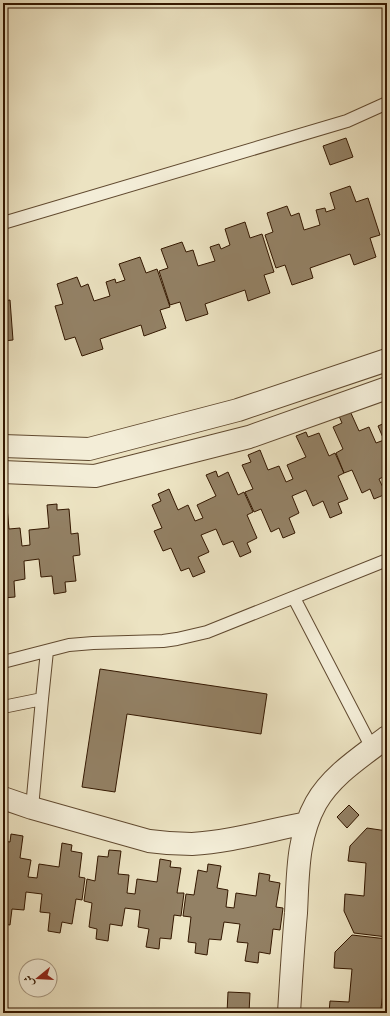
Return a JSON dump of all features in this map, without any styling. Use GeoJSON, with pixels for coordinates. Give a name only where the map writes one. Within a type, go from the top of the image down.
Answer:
{"type":"FeatureCollection","features":[{"type":"Feature","properties":{"kind":"street"},"geometry":{"type":"LineString","coordinates":[[3,446],[89,449],[238,410],[387,360]]}},
{"type":"Feature","properties":{"kind":"street"},"geometry":{"type":"LineString","coordinates":[[3,472],[95,476],[248,437],[387,388]]}},
{"type":"Feature","properties":{"kind":"street"},"geometry":{"type":"LineString","coordinates":[[289,1013],[300,849],[307,822],[317,802],[335,778],[380,743]]}},
{"type":"Feature","properties":{"kind":"street"},"geometry":{"type":"LineString","coordinates":[[3,798],[32,808],[149,841],[168,843],[192,844],[219,841],[307,822]]}},
{"type":"Feature","properties":{"kind":"lane"},"geometry":{"type":"LineString","coordinates":[[3,223],[347,121],[387,103]]}},
{"type":"Feature","properties":{"kind":"lane"},"geometry":{"type":"LineString","coordinates":[[3,662],[69,645],[163,641],[207,632],[387,560]]}},
{"type":"Feature","properties":{"kind":"lane"},"geometry":{"type":"LineString","coordinates":[[294,598],[380,743]]}},
{"type":"Feature","properties":{"kind":"lane"},"geometry":{"type":"LineString","coordinates":[[32,808],[47,651]]}},
{"type":"Feature","properties":{"kind":"lane"},"geometry":{"type":"LineString","coordinates":[[3,706],[42,699]]}},
{"type":"Feature","properties":{"kind":"building"},"geometry":{"type":"Polygon","coordinates":[[[346,138],[353,157],[330,165],[323,146],[346,138]]]}},
{"type":"Feature","properties":{"kind":"building"},"geometry":{"type":"Polygon","coordinates":[[[350,186],[356,202],[368,198],[380,235],[370,238],[376,257],[354,265],[350,254],[310,268],[313,278],[292,285],[285,265],[276,268],[265,235],[273,232],[267,213],[287,206],[291,216],[299,213],[304,230],[320,225],[316,210],[325,208],[326,212],[335,209],[330,193],[350,186]]]}},
{"type":"Feature","properties":{"kind":"building"},"geometry":{"type":"Polygon","coordinates":[[[245,222],[250,238],[262,234],[274,272],[264,275],[270,293],[248,301],[245,290],[205,304],[208,314],[186,321],[180,302],[170,305],[159,271],[168,268],[161,249],[182,242],[186,252],[193,250],[198,266],[215,261],[210,247],[219,244],[221,249],[230,245],[225,229],[245,222]]]}},
{"type":"Feature","properties":{"kind":"building"},"geometry":{"type":"Polygon","coordinates":[[[140,257],[146,273],[157,269],[170,307],[160,310],[166,328],[144,336],[141,325],[100,339],[103,349],[82,356],[75,337],[65,340],[55,306],[63,304],[57,284],[77,277],[81,287],[88,284],[94,301],[110,296],[106,282],[115,279],[116,283],[125,280],[119,264],[140,257]]]}},
{"type":"Feature","properties":{"kind":"building"},"geometry":{"type":"Polygon","coordinates":[[[10,300],[13,340],[3,341],[3,301],[10,300]]]}},
{"type":"Feature","properties":{"kind":"building"},"geometry":{"type":"Polygon","coordinates":[[[350,411],[359,431],[369,427],[376,443],[384,440],[378,426],[387,422],[387,455],[383,457],[387,467],[387,475],[379,479],[386,494],[374,499],[370,489],[362,493],[352,470],[344,473],[336,453],[343,449],[333,427],[342,423],[339,416],[350,411]]]}},
{"type":"Feature","properties":{"kind":"building"},"geometry":{"type":"Polygon","coordinates":[[[306,432],[308,437],[319,433],[329,456],[335,453],[344,473],[338,476],[348,499],[338,503],[342,513],[330,518],[323,501],[313,506],[306,490],[292,496],[299,513],[289,518],[295,533],[283,538],[279,528],[271,532],[261,509],[254,512],[245,492],[253,489],[242,465],[251,462],[248,455],[260,450],[268,470],[279,466],[286,482],[293,479],[287,465],[306,457],[296,436],[306,432]]]}},
{"type":"Feature","properties":{"kind":"building"},"geometry":{"type":"Polygon","coordinates":[[[216,471],[218,477],[228,472],[238,495],[244,492],[253,512],[247,515],[257,538],[247,543],[251,552],[240,557],[233,541],[223,545],[216,529],[201,535],[209,552],[198,557],[205,572],[193,577],[189,568],[181,571],[171,548],[163,551],[154,531],[162,528],[152,505],[161,501],[158,494],[169,489],[178,510],[188,505],[195,521],[203,518],[197,505],[216,496],[206,475],[216,471]]]}},
{"type":"Feature","properties":{"kind":"building"},"geometry":{"type":"Polygon","coordinates":[[[57,504],[57,510],[69,509],[71,534],[78,533],[80,555],[73,556],[76,581],[65,582],[66,592],[54,594],[52,576],[41,577],[39,559],[24,561],[25,579],[14,581],[15,597],[3,598],[3,508],[7,507],[9,529],[20,528],[22,546],[30,545],[29,530],[49,528],[47,505],[57,504]]]}},
{"type":"Feature","properties":{"kind":"building"},"geometry":{"type":"Polygon","coordinates":[[[100,669],[267,694],[261,734],[127,714],[115,792],[82,787],[100,669]]]}},
{"type":"Feature","properties":{"kind":"building"},"geometry":{"type":"Polygon","coordinates":[[[349,805],[359,815],[347,828],[337,817],[349,805]]]}},
{"type":"Feature","properties":{"kind":"building"},"geometry":{"type":"Polygon","coordinates":[[[367,828],[387,831],[387,937],[354,933],[344,911],[345,894],[364,896],[366,863],[348,861],[350,846],[367,828]]]}},
{"type":"Feature","properties":{"kind":"building"},"geometry":{"type":"Polygon","coordinates":[[[11,834],[23,836],[20,858],[31,860],[28,877],[37,878],[39,864],[59,867],[62,843],[72,845],[71,851],[82,853],[79,877],[85,878],[82,900],[76,899],[72,924],[62,922],[60,933],[48,931],[50,913],[40,912],[42,894],[26,892],[24,910],[12,909],[10,925],[3,924],[3,841],[10,842],[11,834]]]}},
{"type":"Feature","properties":{"kind":"building"},"geometry":{"type":"Polygon","coordinates":[[[109,850],[121,851],[118,874],[129,875],[127,893],[135,894],[137,879],[157,882],[160,859],[171,861],[170,867],[181,868],[177,893],[184,893],[181,916],[174,915],[171,939],[160,938],[159,949],[146,947],[149,929],[138,927],[140,910],[125,908],[122,926],[110,924],[108,941],[96,939],[97,929],[89,927],[92,903],[84,901],[87,879],[95,881],[98,856],[108,857],[109,850]]]}},
{"type":"Feature","properties":{"kind":"building"},"geometry":{"type":"Polygon","coordinates":[[[208,864],[221,866],[217,888],[228,890],[226,907],[234,908],[236,893],[256,896],[259,873],[270,875],[269,881],[280,883],[276,907],[283,908],[280,930],[273,929],[270,954],[259,952],[258,963],[245,961],[248,943],[237,942],[240,924],[224,922],[221,940],[209,939],[207,955],[195,953],[196,943],[188,942],[191,917],[183,916],[186,894],[194,895],[198,870],[207,872],[208,864]]]}},
{"type":"Feature","properties":{"kind":"building"},"geometry":{"type":"Polygon","coordinates":[[[352,935],[387,939],[387,973],[381,1008],[387,1009],[387,1013],[329,1013],[330,1001],[349,1002],[352,969],[334,968],[335,952],[352,935]]]}},
{"type":"Feature","properties":{"kind":"building"},"geometry":{"type":"Polygon","coordinates":[[[228,992],[250,993],[249,1013],[227,1013],[228,992]]]}}]}
